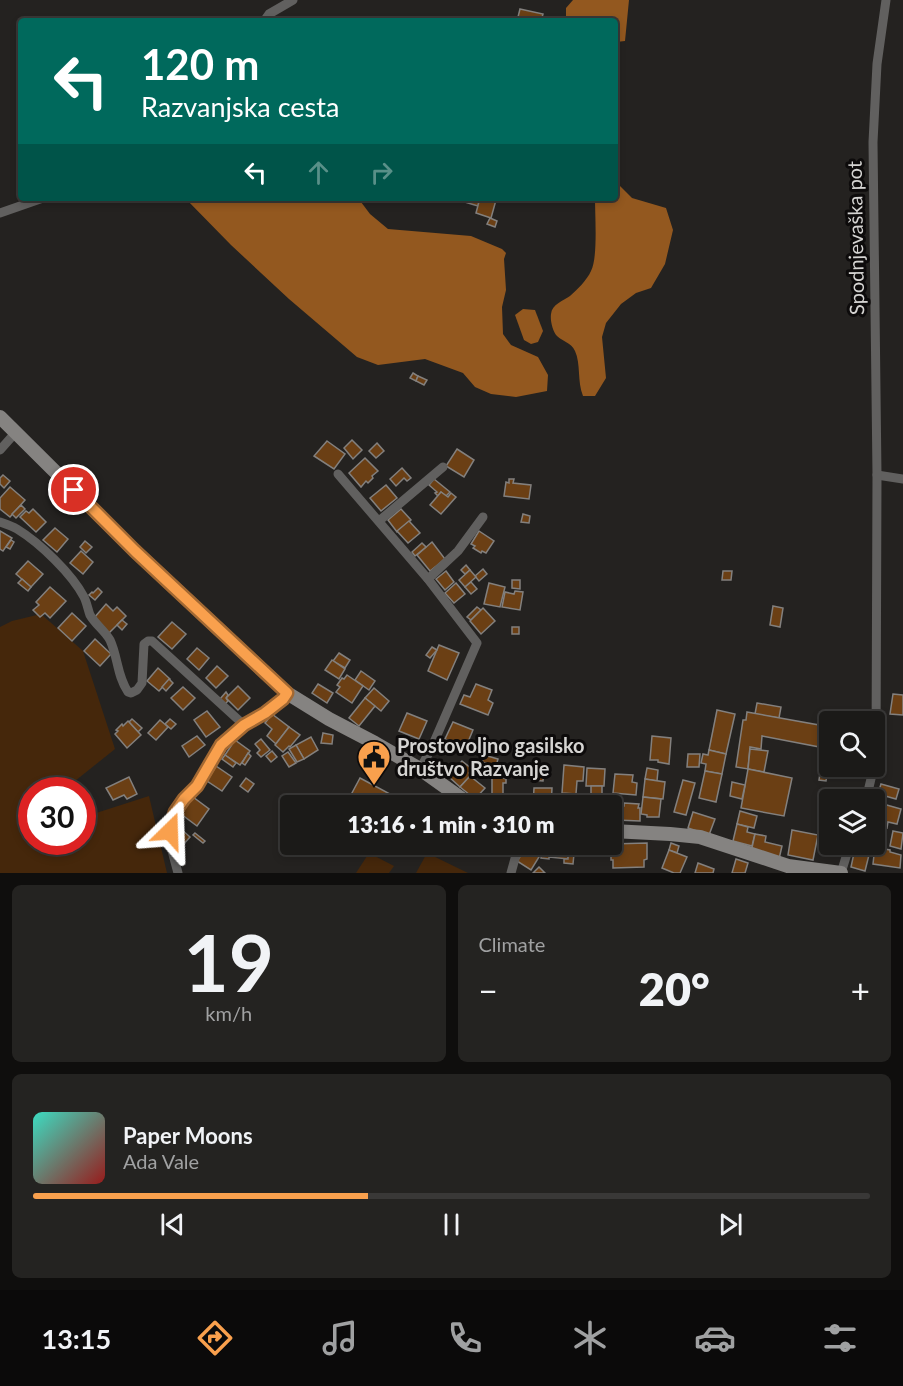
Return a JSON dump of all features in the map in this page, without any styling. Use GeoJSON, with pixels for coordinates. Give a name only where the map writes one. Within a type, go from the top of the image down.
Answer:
{"type":"FeatureCollection","features":[{"type":"Feature","properties":{"kind":"street"},"geometry":{"type":"LineString","coordinates":[[266,18],[293,0]]}},
{"type":"Feature","properties":{"kind":"street","name":"Spodnjevaška pot"},"geometry":{"type":"LineString","coordinates":[[876,711],[877,475],[873,142],[877,64],[886,0]]}},
{"type":"Feature","properties":{"kind":"street"},"geometry":{"type":"LineString","coordinates":[[0,213],[34,201]]}},
{"type":"Feature","properties":{"kind":"street"},"geometry":{"type":"LineString","coordinates":[[0,417],[135,551],[287,693],[420,770],[456,795]]}},
{"type":"Feature","properties":{"kind":"street"},"geometry":{"type":"LineString","coordinates":[[0,450],[16,432]]}},
{"type":"Feature","properties":{"kind":"street"},"geometry":{"type":"LineString","coordinates":[[379,521],[443,467]]}},
{"type":"Feature","properties":{"kind":"street"},"geometry":{"type":"LineString","coordinates":[[338,474],[428,579],[477,643],[420,770]]}},
{"type":"Feature","properties":{"kind":"street"},"geometry":{"type":"LineString","coordinates":[[877,475],[903,479]]}},
{"type":"Feature","properties":{"kind":"street"},"geometry":{"type":"LineString","coordinates":[[428,579],[458,551],[483,517]]}},
{"type":"Feature","properties":{"kind":"street"},"geometry":{"type":"LineString","coordinates":[[0,522],[16,529],[63,568],[85,598],[90,615],[109,638],[122,684],[128,692],[137,690],[142,683],[144,644],[152,641],[244,725]]}},
{"type":"Feature","properties":{"kind":"street"},"geometry":{"type":"LineString","coordinates":[[178,873],[171,847],[170,831],[175,812],[197,786],[221,745],[244,725],[283,699],[287,693]]}},
{"type":"Feature","properties":{"kind":"street"},"geometry":{"type":"LineString","coordinates":[[622,832],[700,837],[788,866],[841,873],[847,855]]}},
{"type":"Feature","properties":{"kind":"street"},"geometry":{"type":"LineString","coordinates":[[511,873],[516,855]]}},
{"type":"Feature","properties":{"kind":"shaded area"},"geometry":{"type":"Polygon","coordinates":[[[573,0],[629,0],[625,41],[618,42],[618,18],[566,18],[566,8],[573,0]]]}},
{"type":"Feature","properties":{"kind":"shaded area"},"geometry":{"type":"Polygon","coordinates":[[[618,184],[632,198],[666,208],[673,230],[665,264],[651,288],[636,293],[621,304],[606,323],[602,337],[606,378],[595,396],[583,396],[575,351],[556,334],[551,323],[551,314],[556,305],[576,291],[591,271],[595,247],[595,201],[618,201],[618,184]]]}},
{"type":"Feature","properties":{"kind":"shaded area"},"geometry":{"type":"Polygon","coordinates":[[[188,201],[360,201],[370,214],[388,229],[471,236],[502,249],[506,253],[504,259],[506,290],[502,307],[503,334],[511,345],[538,357],[548,375],[547,391],[516,397],[491,394],[475,387],[463,373],[425,359],[378,365],[357,357],[289,299],[188,201]]]}},
{"type":"Feature","properties":{"kind":"shaded area"},"geometry":{"type":"Polygon","coordinates":[[[523,309],[535,310],[543,331],[538,342],[531,344],[524,340],[515,315],[523,309]]]}},
{"type":"Feature","properties":{"kind":"shaded area"},"geometry":{"type":"Polygon","coordinates":[[[41,614],[83,651],[115,749],[80,777],[18,777],[18,855],[96,855],[96,813],[149,796],[167,873],[0,873],[0,627],[12,621],[41,614]]]}},
{"type":"Feature","properties":{"kind":"shaded area"},"geometry":{"type":"Polygon","coordinates":[[[368,855],[373,855],[394,866],[389,873],[356,873],[368,855]]]}},
{"type":"Feature","properties":{"kind":"shaded area"},"geometry":{"type":"Polygon","coordinates":[[[426,855],[431,855],[468,873],[416,873],[426,855]]]}},
{"type":"Feature","properties":{"kind":"building"},"geometry":{"type":"Polygon","coordinates":[[[520,9],[543,14],[542,18],[518,18],[520,9]]]}},
{"type":"Feature","properties":{"kind":"building"},"geometry":{"type":"Polygon","coordinates":[[[461,201],[479,201],[478,206],[461,201]]]}},
{"type":"Feature","properties":{"kind":"building"},"geometry":{"type":"Polygon","coordinates":[[[479,201],[496,201],[491,218],[476,213],[479,201]]]}},
{"type":"Feature","properties":{"kind":"building"},"geometry":{"type":"Polygon","coordinates":[[[490,218],[497,221],[495,227],[487,224],[490,218]]]}},
{"type":"Feature","properties":{"kind":"building"},"geometry":{"type":"Polygon","coordinates":[[[413,373],[418,376],[416,381],[410,378],[413,373]]]}},
{"type":"Feature","properties":{"kind":"building"},"geometry":{"type":"Polygon","coordinates":[[[418,376],[427,380],[424,385],[416,381],[418,376]]]}},
{"type":"Feature","properties":{"kind":"building"},"geometry":{"type":"Polygon","coordinates":[[[352,440],[362,450],[353,459],[344,448],[352,440]]]}},
{"type":"Feature","properties":{"kind":"building"},"geometry":{"type":"Polygon","coordinates":[[[327,441],[345,454],[334,469],[314,456],[327,441]]]}},
{"type":"Feature","properties":{"kind":"building"},"geometry":{"type":"Polygon","coordinates":[[[377,443],[384,451],[376,458],[369,451],[377,443]]]}},
{"type":"Feature","properties":{"kind":"building"},"geometry":{"type":"Polygon","coordinates":[[[457,449],[474,460],[464,477],[446,466],[457,449]]]}},
{"type":"Feature","properties":{"kind":"building"},"geometry":{"type":"Polygon","coordinates":[[[365,458],[378,471],[368,483],[366,481],[361,487],[349,473],[365,458]]]}},
{"type":"Feature","properties":{"kind":"building"},"geometry":{"type":"Polygon","coordinates":[[[402,468],[411,478],[407,481],[404,478],[396,486],[390,479],[402,468]]]}},
{"type":"Feature","properties":{"kind":"building"},"geometry":{"type":"Polygon","coordinates":[[[3,475],[10,481],[4,488],[0,484],[0,478],[3,475]]]}},
{"type":"Feature","properties":{"kind":"building"},"geometry":{"type":"Polygon","coordinates":[[[434,479],[450,492],[446,496],[441,492],[438,496],[429,485],[434,479]]]}},
{"type":"Feature","properties":{"kind":"building"},"geometry":{"type":"Polygon","coordinates":[[[509,479],[514,479],[513,483],[531,485],[529,499],[504,496],[506,482],[509,483],[509,479]]]}},
{"type":"Feature","properties":{"kind":"building"},"geometry":{"type":"Polygon","coordinates":[[[386,485],[397,498],[381,511],[370,498],[386,485]]]}},
{"type":"Feature","properties":{"kind":"building"},"geometry":{"type":"Polygon","coordinates":[[[10,487],[25,500],[10,517],[0,509],[0,498],[10,487]]]}},
{"type":"Feature","properties":{"kind":"building"},"geometry":{"type":"Polygon","coordinates":[[[441,492],[448,497],[451,493],[456,497],[441,514],[430,505],[441,492]]]}},
{"type":"Feature","properties":{"kind":"building"},"geometry":{"type":"Polygon","coordinates":[[[21,505],[25,509],[16,518],[12,514],[21,505]]]}},
{"type":"Feature","properties":{"kind":"building"},"geometry":{"type":"Polygon","coordinates":[[[33,509],[46,522],[36,532],[20,517],[26,511],[29,513],[33,509]]]}},
{"type":"Feature","properties":{"kind":"building"},"geometry":{"type":"Polygon","coordinates":[[[401,509],[411,520],[397,532],[388,520],[401,509]]]}},
{"type":"Feature","properties":{"kind":"building"},"geometry":{"type":"Polygon","coordinates":[[[523,514],[530,516],[529,523],[521,522],[523,514]]]}},
{"type":"Feature","properties":{"kind":"building"},"geometry":{"type":"Polygon","coordinates":[[[409,521],[420,533],[408,543],[397,531],[409,521]]]}},
{"type":"Feature","properties":{"kind":"building"},"geometry":{"type":"Polygon","coordinates":[[[55,528],[68,539],[57,552],[43,540],[55,528]]]}},
{"type":"Feature","properties":{"kind":"building"},"geometry":{"type":"Polygon","coordinates":[[[0,531],[12,538],[3,551],[0,549],[0,531]]]}},
{"type":"Feature","properties":{"kind":"building"},"geometry":{"type":"Polygon","coordinates":[[[479,531],[494,541],[486,553],[482,551],[481,553],[471,544],[479,531]]]}},
{"type":"Feature","properties":{"kind":"building"},"geometry":{"type":"Polygon","coordinates":[[[11,540],[14,542],[10,549],[6,547],[11,540]]]}},
{"type":"Feature","properties":{"kind":"building"},"geometry":{"type":"Polygon","coordinates":[[[85,541],[92,547],[86,553],[80,547],[85,541]]]}},
{"type":"Feature","properties":{"kind":"building"},"geometry":{"type":"Polygon","coordinates":[[[432,542],[445,559],[430,571],[417,555],[432,542]]]}},
{"type":"Feature","properties":{"kind":"building"},"geometry":{"type":"Polygon","coordinates":[[[422,543],[426,547],[415,556],[412,552],[422,543]]]}},
{"type":"Feature","properties":{"kind":"building"},"geometry":{"type":"Polygon","coordinates":[[[81,551],[93,562],[83,574],[70,563],[81,551]]]}},
{"type":"Feature","properties":{"kind":"building"},"geometry":{"type":"Polygon","coordinates":[[[28,561],[43,574],[31,587],[16,574],[28,561]]]}},
{"type":"Feature","properties":{"kind":"building"},"geometry":{"type":"Polygon","coordinates":[[[466,565],[470,570],[465,574],[461,570],[466,565]]]}},
{"type":"Feature","properties":{"kind":"building"},"geometry":{"type":"Polygon","coordinates":[[[483,569],[487,574],[479,581],[475,576],[483,569]]]}},
{"type":"Feature","properties":{"kind":"building"},"geometry":{"type":"Polygon","coordinates":[[[470,570],[476,577],[465,587],[459,580],[470,570]]]}},
{"type":"Feature","properties":{"kind":"building"},"geometry":{"type":"Polygon","coordinates":[[[446,571],[454,582],[445,590],[436,579],[446,571]]]}},
{"type":"Feature","properties":{"kind":"building"},"geometry":{"type":"Polygon","coordinates":[[[723,571],[732,571],[731,580],[722,580],[723,571]]]}},
{"type":"Feature","properties":{"kind":"building"},"geometry":{"type":"Polygon","coordinates":[[[22,579],[31,587],[28,591],[18,583],[22,579]]]}},
{"type":"Feature","properties":{"kind":"building"},"geometry":{"type":"Polygon","coordinates":[[[512,580],[520,580],[520,589],[512,588],[512,580]]]}},
{"type":"Feature","properties":{"kind":"building"},"geometry":{"type":"Polygon","coordinates":[[[471,582],[477,589],[471,594],[465,587],[471,582]]]}},
{"type":"Feature","properties":{"kind":"building"},"geometry":{"type":"Polygon","coordinates":[[[456,583],[465,594],[454,603],[445,593],[456,583]]]}},
{"type":"Feature","properties":{"kind":"building"},"geometry":{"type":"Polygon","coordinates":[[[489,583],[505,587],[500,607],[484,604],[489,583]]]}},
{"type":"Feature","properties":{"kind":"building"},"geometry":{"type":"Polygon","coordinates":[[[50,587],[66,601],[50,618],[45,613],[40,617],[33,610],[39,605],[36,602],[50,587]]]}},
{"type":"Feature","properties":{"kind":"building"},"geometry":{"type":"Polygon","coordinates":[[[98,588],[102,592],[95,600],[89,595],[98,588]]]}},
{"type":"Feature","properties":{"kind":"building"},"geometry":{"type":"Polygon","coordinates":[[[515,591],[523,592],[520,610],[502,607],[505,592],[514,594],[515,591]]]}},
{"type":"Feature","properties":{"kind":"building"},"geometry":{"type":"Polygon","coordinates":[[[106,604],[113,611],[117,607],[126,616],[109,633],[94,618],[106,604]]]}},
{"type":"Feature","properties":{"kind":"building"},"geometry":{"type":"Polygon","coordinates":[[[773,606],[783,608],[780,627],[770,625],[773,606]]]}},
{"type":"Feature","properties":{"kind":"building"},"geometry":{"type":"Polygon","coordinates":[[[477,607],[481,610],[471,620],[467,617],[477,607]]]}},
{"type":"Feature","properties":{"kind":"building"},"geometry":{"type":"Polygon","coordinates":[[[483,608],[495,621],[481,634],[470,621],[483,608]]]}},
{"type":"Feature","properties":{"kind":"building"},"geometry":{"type":"Polygon","coordinates":[[[72,613],[86,626],[72,641],[58,628],[72,613]]]}},
{"type":"Feature","properties":{"kind":"building"},"geometry":{"type":"Polygon","coordinates":[[[122,620],[127,624],[122,630],[117,625],[122,620]]]}},
{"type":"Feature","properties":{"kind":"building"},"geometry":{"type":"Polygon","coordinates":[[[172,622],[186,634],[172,649],[158,637],[172,622]]]}},
{"type":"Feature","properties":{"kind":"building"},"geometry":{"type":"Polygon","coordinates":[[[512,627],[519,627],[519,634],[512,634],[512,627]]]}},
{"type":"Feature","properties":{"kind":"building"},"geometry":{"type":"Polygon","coordinates":[[[95,639],[111,654],[100,666],[84,651],[95,639]]]}},
{"type":"Feature","properties":{"kind":"building"},"geometry":{"type":"Polygon","coordinates":[[[439,645],[459,653],[447,680],[428,671],[439,645]]]}},
{"type":"Feature","properties":{"kind":"building"},"geometry":{"type":"Polygon","coordinates":[[[432,647],[437,650],[430,658],[426,655],[432,647]]]}},
{"type":"Feature","properties":{"kind":"building"},"geometry":{"type":"Polygon","coordinates":[[[197,648],[209,658],[199,670],[187,659],[197,648]]]}},
{"type":"Feature","properties":{"kind":"building"},"geometry":{"type":"Polygon","coordinates":[[[339,653],[350,660],[345,668],[333,661],[339,653]]]}},
{"type":"Feature","properties":{"kind":"building"},"geometry":{"type":"Polygon","coordinates":[[[332,660],[345,669],[339,679],[325,670],[332,660]]]}},
{"type":"Feature","properties":{"kind":"building"},"geometry":{"type":"Polygon","coordinates":[[[217,666],[228,676],[216,688],[206,678],[217,666]]]}},
{"type":"Feature","properties":{"kind":"building"},"geometry":{"type":"Polygon","coordinates":[[[158,668],[170,679],[159,691],[147,681],[158,668]]]}},
{"type":"Feature","properties":{"kind":"building"},"geometry":{"type":"Polygon","coordinates":[[[361,671],[375,681],[369,690],[355,680],[361,671]]]}},
{"type":"Feature","properties":{"kind":"building"},"geometry":{"type":"Polygon","coordinates":[[[347,675],[363,686],[352,703],[336,692],[340,687],[337,685],[347,675]]]}},
{"type":"Feature","properties":{"kind":"building"},"geometry":{"type":"Polygon","coordinates":[[[169,679],[173,683],[166,691],[162,687],[169,679]]]}},
{"type":"Feature","properties":{"kind":"building"},"geometry":{"type":"Polygon","coordinates":[[[318,684],[333,693],[327,703],[312,693],[318,684]]]}},
{"type":"Feature","properties":{"kind":"building"},"geometry":{"type":"Polygon","coordinates":[[[476,684],[492,690],[488,700],[493,703],[488,715],[460,704],[464,695],[470,697],[476,684]]]}},
{"type":"Feature","properties":{"kind":"building"},"geometry":{"type":"Polygon","coordinates":[[[238,686],[250,698],[238,710],[226,698],[238,686]]]}},
{"type":"Feature","properties":{"kind":"building"},"geometry":{"type":"Polygon","coordinates":[[[183,687],[195,698],[183,710],[171,698],[183,687]]]}},
{"type":"Feature","properties":{"kind":"building"},"geometry":{"type":"Polygon","coordinates":[[[374,688],[389,701],[381,711],[365,698],[374,688]]]}},
{"type":"Feature","properties":{"kind":"building"},"geometry":{"type":"Polygon","coordinates":[[[226,692],[228,701],[225,704],[220,699],[226,692]]]}},
{"type":"Feature","properties":{"kind":"building"},"geometry":{"type":"Polygon","coordinates":[[[893,694],[903,695],[903,715],[890,714],[893,694]]]}},
{"type":"Feature","properties":{"kind":"building"},"geometry":{"type":"Polygon","coordinates":[[[365,698],[375,706],[359,726],[349,718],[365,698]]]}},
{"type":"Feature","properties":{"kind":"building"},"geometry":{"type":"Polygon","coordinates":[[[757,703],[781,707],[779,718],[755,714],[757,703]]]}},
{"type":"Feature","properties":{"kind":"building"},"geometry":{"type":"Polygon","coordinates":[[[717,710],[735,714],[726,754],[709,750],[717,710]]]}},
{"type":"Feature","properties":{"kind":"building"},"geometry":{"type":"Polygon","coordinates":[[[207,711],[220,727],[206,737],[194,720],[207,711]]]}},
{"type":"Feature","properties":{"kind":"building"},"geometry":{"type":"Polygon","coordinates":[[[747,712],[819,725],[819,747],[762,736],[761,749],[750,747],[748,769],[736,767],[743,720],[746,720],[747,712]]]}},
{"type":"Feature","properties":{"kind":"building"},"geometry":{"type":"Polygon","coordinates":[[[407,713],[427,721],[419,739],[399,731],[407,713]]]}},
{"type":"Feature","properties":{"kind":"building"},"geometry":{"type":"Polygon","coordinates":[[[272,714],[289,727],[276,744],[267,736],[272,729],[265,723],[272,714]]]}},
{"type":"Feature","properties":{"kind":"building"},"geometry":{"type":"Polygon","coordinates":[[[132,719],[142,728],[138,732],[129,722],[132,719]]]}},
{"type":"Feature","properties":{"kind":"building"},"geometry":{"type":"Polygon","coordinates":[[[170,719],[176,724],[171,729],[165,724],[170,719]]]}},
{"type":"Feature","properties":{"kind":"building"},"geometry":{"type":"Polygon","coordinates":[[[160,720],[168,727],[156,740],[148,733],[160,720]]]}},
{"type":"Feature","properties":{"kind":"building"},"geometry":{"type":"Polygon","coordinates":[[[128,721],[141,735],[127,748],[115,734],[122,724],[123,726],[128,721]]]}},
{"type":"Feature","properties":{"kind":"building"},"geometry":{"type":"Polygon","coordinates":[[[453,722],[473,730],[465,749],[445,739],[453,722]]]}},
{"type":"Feature","properties":{"kind":"building"},"geometry":{"type":"Polygon","coordinates":[[[289,727],[300,735],[283,752],[275,745],[289,727]]]}},
{"type":"Feature","properties":{"kind":"building"},"geometry":{"type":"Polygon","coordinates":[[[323,733],[333,735],[332,744],[321,743],[323,733]]]}},
{"type":"Feature","properties":{"kind":"building"},"geometry":{"type":"Polygon","coordinates":[[[197,736],[205,745],[189,757],[182,746],[197,736]]]}},
{"type":"Feature","properties":{"kind":"building"},"geometry":{"type":"Polygon","coordinates":[[[652,736],[671,738],[669,764],[650,760],[652,736]]]}},
{"type":"Feature","properties":{"kind":"building"},"geometry":{"type":"Polygon","coordinates":[[[311,737],[318,750],[304,759],[296,745],[311,737]]]}},
{"type":"Feature","properties":{"kind":"building"},"geometry":{"type":"Polygon","coordinates":[[[261,739],[270,750],[261,757],[257,753],[260,750],[255,744],[261,739]]]}},
{"type":"Feature","properties":{"kind":"building"},"geometry":{"type":"Polygon","coordinates":[[[235,740],[250,751],[240,765],[225,755],[235,740]]]}},
{"type":"Feature","properties":{"kind":"building"},"geometry":{"type":"Polygon","coordinates":[[[296,745],[304,759],[297,762],[289,749],[296,745]]]}},
{"type":"Feature","properties":{"kind":"building"},"geometry":{"type":"Polygon","coordinates":[[[750,749],[768,751],[764,772],[748,769],[750,749]]]}},
{"type":"Feature","properties":{"kind":"building"},"geometry":{"type":"Polygon","coordinates":[[[709,750],[726,754],[722,774],[705,771],[706,764],[701,763],[703,754],[708,755],[709,750]]]}},
{"type":"Feature","properties":{"kind":"building"},"geometry":{"type":"Polygon","coordinates":[[[272,751],[277,757],[271,762],[266,756],[272,751]]]}},
{"type":"Feature","properties":{"kind":"building"},"geometry":{"type":"Polygon","coordinates":[[[288,752],[296,763],[289,767],[282,756],[288,752]]]}},
{"type":"Feature","properties":{"kind":"building"},"geometry":{"type":"Polygon","coordinates":[[[248,753],[251,756],[245,765],[242,763],[248,753]]]}},
{"type":"Feature","properties":{"kind":"building"},"geometry":{"type":"Polygon","coordinates":[[[688,754],[700,754],[699,767],[687,767],[688,754]]]}},
{"type":"Feature","properties":{"kind":"building"},"geometry":{"type":"Polygon","coordinates":[[[225,755],[236,763],[233,767],[222,759],[225,755]]]}},
{"type":"Feature","properties":{"kind":"building"},"geometry":{"type":"Polygon","coordinates":[[[484,755],[498,759],[496,766],[482,762],[484,755]]]}},
{"type":"Feature","properties":{"kind":"building"},"geometry":{"type":"Polygon","coordinates":[[[462,761],[472,769],[469,773],[471,775],[460,787],[448,776],[462,761]]]}},
{"type":"Feature","properties":{"kind":"building"},"geometry":{"type":"Polygon","coordinates":[[[533,765],[544,766],[543,781],[531,780],[533,765]]]}},
{"type":"Feature","properties":{"kind":"building"},"geometry":{"type":"Polygon","coordinates":[[[564,765],[584,767],[583,781],[577,781],[576,794],[562,793],[564,765]]]}},
{"type":"Feature","properties":{"kind":"building"},"geometry":{"type":"Polygon","coordinates":[[[216,766],[232,777],[222,791],[207,781],[216,766]]]}},
{"type":"Feature","properties":{"kind":"building"},"geometry":{"type":"Polygon","coordinates":[[[587,768],[605,769],[604,786],[586,786],[587,768]]]}},
{"type":"Feature","properties":{"kind":"building"},"geometry":{"type":"Polygon","coordinates":[[[647,768],[658,770],[657,781],[645,779],[647,768]]]}},
{"type":"Feature","properties":{"kind":"building"},"geometry":{"type":"Polygon","coordinates":[[[748,769],[792,778],[784,816],[741,808],[748,769]]]}},
{"type":"Feature","properties":{"kind":"building"},"geometry":{"type":"Polygon","coordinates":[[[705,771],[722,774],[716,802],[699,798],[705,771]]]}},
{"type":"Feature","properties":{"kind":"building"},"geometry":{"type":"Polygon","coordinates":[[[492,772],[503,772],[506,783],[503,783],[503,794],[492,794],[492,772]]]}},
{"type":"Feature","properties":{"kind":"building"},"geometry":{"type":"Polygon","coordinates":[[[615,774],[633,775],[632,782],[637,783],[636,795],[613,793],[615,774]]]}},
{"type":"Feature","properties":{"kind":"building"},"geometry":{"type":"Polygon","coordinates":[[[470,776],[485,788],[479,795],[470,795],[460,787],[470,776]]]}},
{"type":"Feature","properties":{"kind":"building"},"geometry":{"type":"Polygon","coordinates":[[[129,777],[137,794],[127,799],[124,795],[113,800],[106,788],[129,777]]]}},
{"type":"Feature","properties":{"kind":"building"},"geometry":{"type":"Polygon","coordinates":[[[819,777],[827,777],[826,781],[819,780],[819,777]]]}},
{"type":"Feature","properties":{"kind":"building"},"geometry":{"type":"Polygon","coordinates":[[[246,778],[254,784],[248,792],[240,786],[246,778]]]}},
{"type":"Feature","properties":{"kind":"building"},"geometry":{"type":"Polygon","coordinates":[[[360,778],[390,794],[390,795],[351,795],[360,778]]]}},
{"type":"Feature","properties":{"kind":"building"},"geometry":{"type":"Polygon","coordinates":[[[645,779],[665,782],[663,799],[643,797],[645,779]]]}},
{"type":"Feature","properties":{"kind":"building"},"geometry":{"type":"Polygon","coordinates":[[[683,780],[695,783],[686,815],[674,812],[683,780]]]}},
{"type":"Feature","properties":{"kind":"building"},"geometry":{"type":"Polygon","coordinates":[[[732,782],[745,785],[742,799],[730,796],[732,782]]]}},
{"type":"Feature","properties":{"kind":"building"},"geometry":{"type":"Polygon","coordinates":[[[881,784],[899,789],[896,799],[885,796],[885,789],[880,789],[881,784]]]}},
{"type":"Feature","properties":{"kind":"building"},"geometry":{"type":"Polygon","coordinates":[[[591,786],[602,786],[602,795],[591,795],[591,786]]]}},
{"type":"Feature","properties":{"kind":"building"},"geometry":{"type":"Polygon","coordinates":[[[534,788],[552,788],[552,795],[534,795],[534,788]]]}},
{"type":"Feature","properties":{"kind":"building"},"geometry":{"type":"Polygon","coordinates":[[[193,797],[209,809],[197,826],[181,814],[193,797]]]}},
{"type":"Feature","properties":{"kind":"building"},"geometry":{"type":"Polygon","coordinates":[[[643,797],[661,799],[659,817],[647,817],[641,814],[643,797]]]}},
{"type":"Feature","properties":{"kind":"building"},"geometry":{"type":"Polygon","coordinates":[[[624,803],[639,804],[640,821],[622,820],[622,806],[624,803]]]}},
{"type":"Feature","properties":{"kind":"building"},"geometry":{"type":"Polygon","coordinates":[[[885,805],[901,809],[897,824],[888,822],[887,828],[885,828],[885,805]]]}},
{"type":"Feature","properties":{"kind":"building"},"geometry":{"type":"Polygon","coordinates":[[[740,811],[757,816],[754,828],[737,824],[740,811]]]}},
{"type":"Feature","properties":{"kind":"building"},"geometry":{"type":"Polygon","coordinates":[[[693,812],[715,819],[709,835],[688,828],[693,812]]]}},
{"type":"Feature","properties":{"kind":"building"},"geometry":{"type":"Polygon","coordinates":[[[737,824],[748,827],[747,832],[755,834],[752,846],[733,841],[737,824]]]}},
{"type":"Feature","properties":{"kind":"building"},"geometry":{"type":"Polygon","coordinates":[[[180,828],[190,837],[183,845],[173,836],[180,828]]]}},
{"type":"Feature","properties":{"kind":"building"},"geometry":{"type":"Polygon","coordinates":[[[792,830],[818,835],[813,860],[788,855],[792,830]]]}},
{"type":"Feature","properties":{"kind":"building"},"geometry":{"type":"Polygon","coordinates":[[[893,831],[903,833],[901,849],[890,846],[893,831]]]}},
{"type":"Feature","properties":{"kind":"building"},"geometry":{"type":"Polygon","coordinates":[[[195,833],[205,841],[203,843],[193,835],[195,833]]]}},
{"type":"Feature","properties":{"kind":"building"},"geometry":{"type":"Polygon","coordinates":[[[755,834],[766,836],[765,842],[782,846],[779,859],[751,852],[755,834]]]}},
{"type":"Feature","properties":{"kind":"building"},"geometry":{"type":"Polygon","coordinates":[[[647,843],[647,859],[644,860],[644,867],[613,868],[611,855],[622,855],[622,844],[647,843]]]}},
{"type":"Feature","properties":{"kind":"building"},"geometry":{"type":"Polygon","coordinates":[[[671,843],[679,846],[677,853],[669,850],[671,843]]]}},
{"type":"Feature","properties":{"kind":"building"},"geometry":{"type":"Polygon","coordinates":[[[885,849],[901,855],[900,868],[873,864],[874,855],[885,855],[885,849]]]}},
{"type":"Feature","properties":{"kind":"building"},"geometry":{"type":"Polygon","coordinates":[[[669,850],[687,857],[680,873],[662,868],[669,850]]]}},
{"type":"Feature","properties":{"kind":"building"},"geometry":{"type":"Polygon","coordinates":[[[521,855],[539,857],[531,870],[517,861],[521,855]]]}},
{"type":"Feature","properties":{"kind":"building"},"geometry":{"type":"Polygon","coordinates":[[[541,855],[568,855],[568,859],[541,858],[541,855]]]}},
{"type":"Feature","properties":{"kind":"building"},"geometry":{"type":"Polygon","coordinates":[[[568,855],[574,855],[573,864],[564,863],[564,859],[568,859],[568,855]]]}},
{"type":"Feature","properties":{"kind":"building"},"geometry":{"type":"Polygon","coordinates":[[[854,855],[869,855],[865,871],[851,867],[854,855]]]}},
{"type":"Feature","properties":{"kind":"building"},"geometry":{"type":"Polygon","coordinates":[[[736,859],[748,863],[745,873],[732,873],[736,859]]]}},
{"type":"Feature","properties":{"kind":"building"},"geometry":{"type":"Polygon","coordinates":[[[698,863],[714,869],[713,873],[695,873],[698,863]]]}},
{"type":"Feature","properties":{"kind":"building"},"geometry":{"type":"Polygon","coordinates":[[[539,867],[545,873],[533,873],[539,867]]]}},
{"type":"Feature","properties":{"kind":"place","name":"Prostovoljno gasilsko društvo Razvanje"},"geometry":{"type":"Point","coordinates":[374,786]}},
{"type":"Feature","properties":{"kind":"route"},"geometry":{"type":"LineString","coordinates":[[74,490],[135,551],[287,693],[283,699],[244,725],[221,745],[197,786],[175,812],[170,831]]}}]}
